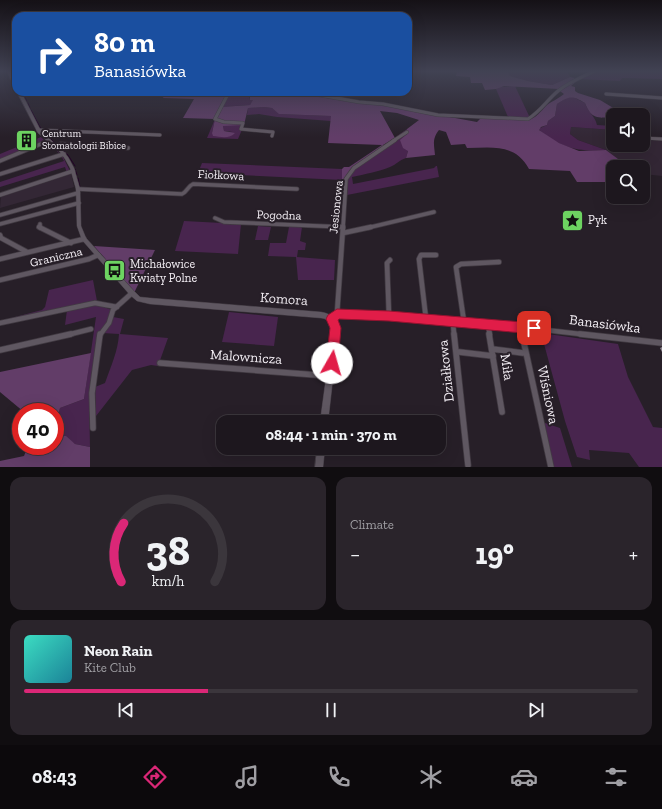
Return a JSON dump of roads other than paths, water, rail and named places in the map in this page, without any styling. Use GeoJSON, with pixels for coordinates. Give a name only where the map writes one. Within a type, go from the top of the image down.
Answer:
{"type":"FeatureCollection","features":[{"type":"Feature","properties":{"kind":"street"},"geometry":{"type":"LineString","coordinates":[[325,96],[359,102],[383,104],[438,115],[528,119],[538,113],[556,93]]}},
{"type":"Feature","properties":{"kind":"street"},"geometry":{"type":"LineString","coordinates":[[606,94],[662,98]]}},
{"type":"Feature","properties":{"kind":"street","name":"Graniczna"},"geometry":{"type":"LineString","coordinates":[[0,280],[89,259],[98,255],[84,239],[79,226],[78,191],[73,171],[64,154],[48,141],[38,130],[21,96]]}},
{"type":"Feature","properties":{"kind":"street"},"geometry":{"type":"LineString","coordinates":[[227,96],[215,119],[224,122],[243,123],[241,129],[273,132],[272,136]]}},
{"type":"Feature","properties":{"kind":"street"},"geometry":{"type":"LineString","coordinates":[[38,130],[160,135]]}},
{"type":"Feature","properties":{"kind":"street","name":"Jesionowa"},"geometry":{"type":"LineString","coordinates":[[337,314],[346,179],[354,168],[407,132]]}},
{"type":"Feature","properties":{"kind":"street"},"geometry":{"type":"LineString","coordinates":[[650,138],[662,139]]}},
{"type":"Feature","properties":{"kind":"street"},"geometry":{"type":"LineString","coordinates":[[0,161],[48,141]]}},
{"type":"Feature","properties":{"kind":"street"},"geometry":{"type":"LineString","coordinates":[[54,146],[61,144],[128,148]]}},
{"type":"Feature","properties":{"kind":"street"},"geometry":{"type":"LineString","coordinates":[[0,174],[64,154]]}},
{"type":"Feature","properties":{"kind":"street"},"geometry":{"type":"LineString","coordinates":[[0,195],[73,171]]}},
{"type":"Feature","properties":{"kind":"street","name":"Fiołkowa"},"geometry":{"type":"LineString","coordinates":[[0,215],[78,191],[183,194],[190,185],[193,184],[297,189]]}},
{"type":"Feature","properties":{"kind":"street"},"geometry":{"type":"LineString","coordinates":[[0,224],[79,203]]}},
{"type":"Feature","properties":{"kind":"street"},"geometry":{"type":"LineString","coordinates":[[343,233],[434,212]]}},
{"type":"Feature","properties":{"kind":"street","name":"Pogodna"},"geometry":{"type":"LineString","coordinates":[[215,218],[224,222],[343,227]]}},
{"type":"Feature","properties":{"kind":"street"},"geometry":{"type":"LineString","coordinates":[[40,224],[39,227],[71,243]]}},
{"type":"Feature","properties":{"kind":"street"},"geometry":{"type":"LineString","coordinates":[[0,235],[1,238],[28,252]]}},
{"type":"Feature","properties":{"kind":"street"},"geometry":{"type":"LineString","coordinates":[[0,259],[84,239]]}},
{"type":"Feature","properties":{"kind":"street"},"geometry":{"type":"LineString","coordinates":[[93,428],[92,393],[98,339],[100,333],[109,323],[113,310],[132,293],[98,255]]}},
{"type":"Feature","properties":{"kind":"street"},"geometry":{"type":"LineString","coordinates":[[426,319],[419,259],[420,255],[436,255]]}},
{"type":"Feature","properties":{"kind":"street"},"geometry":{"type":"LineString","coordinates":[[389,316],[387,263],[390,260]]}},
{"type":"Feature","properties":{"kind":"street"},"geometry":{"type":"LineString","coordinates":[[464,322],[456,267],[461,264],[499,262]]}},
{"type":"Feature","properties":{"kind":"street","name":"Komora"},"geometry":{"type":"LineString","coordinates":[[132,293],[140,299],[150,301],[321,315],[332,319]]}},
{"type":"Feature","properties":{"kind":"street"},"geometry":{"type":"LineString","coordinates":[[0,323],[95,303],[117,307]]}},
{"type":"Feature","properties":{"kind":"street"},"geometry":{"type":"LineString","coordinates":[[325,415],[336,328],[332,319],[337,314]]}},
{"type":"Feature","properties":{"kind":"street","name":"Banasiówka"},"geometry":{"type":"LineString","coordinates":[[337,314],[389,316],[521,327],[662,343]]}},
{"type":"Feature","properties":{"kind":"street","name":"Działkowa"},"geometry":{"type":"LineString","coordinates":[[453,322],[468,465]]}},
{"type":"Feature","properties":{"kind":"street","name":"Miła"},"geometry":{"type":"LineString","coordinates":[[488,325],[502,412]]}},
{"type":"Feature","properties":{"kind":"street","name":"Wiśniowa"},"geometry":{"type":"LineString","coordinates":[[521,327],[551,467]]}},
{"type":"Feature","properties":{"kind":"street"},"geometry":{"type":"LineString","coordinates":[[0,350],[91,329]]}},
{"type":"Feature","properties":{"kind":"street"},"geometry":{"type":"LineString","coordinates":[[459,352],[523,353]]}},
{"type":"Feature","properties":{"kind":"street","name":"Malownicza"},"geometry":{"type":"LineString","coordinates":[[160,363],[330,376]]}},
{"type":"Feature","properties":{"kind":"street"},"geometry":{"type":"LineString","coordinates":[[319,467],[320,455]]}},
{"type":"Feature","properties":{"kind":"waterway"},"geometry":{"type":"LineString","coordinates":[[24,96],[27,101]]}},
{"type":"Feature","properties":{"kind":"waterway"},"geometry":{"type":"LineString","coordinates":[[28,103],[30,108]]}},
{"type":"Feature","properties":{"kind":"waterway"},"geometry":{"type":"LineString","coordinates":[[31,110],[41,129]]}},
{"type":"Feature","properties":{"kind":"waterway"},"geometry":{"type":"LineString","coordinates":[[43,132],[56,144]]}},
{"type":"Feature","properties":{"kind":"waterway"},"geometry":{"type":"LineString","coordinates":[[59,146],[68,155],[75,166]]}},
{"type":"Feature","properties":{"kind":"waterway"},"geometry":{"type":"LineString","coordinates":[[75,169],[77,175]]}},
{"type":"Feature","properties":{"kind":"waterway"},"geometry":{"type":"LineString","coordinates":[[78,178],[80,187]]}},
{"type":"Feature","properties":{"kind":"place","name":"Centrum Stomatologii Bibice"},"geometry":{"type":"Point","coordinates":[26,140]}},
{"type":"Feature","properties":{"kind":"place","name":"Pyk"},"geometry":{"type":"Point","coordinates":[572,220]}},
{"type":"Feature","properties":{"kind":"place","name":"Michałowice Kwiaty Polne"},"geometry":{"type":"Point","coordinates":[115,271]}}]}
